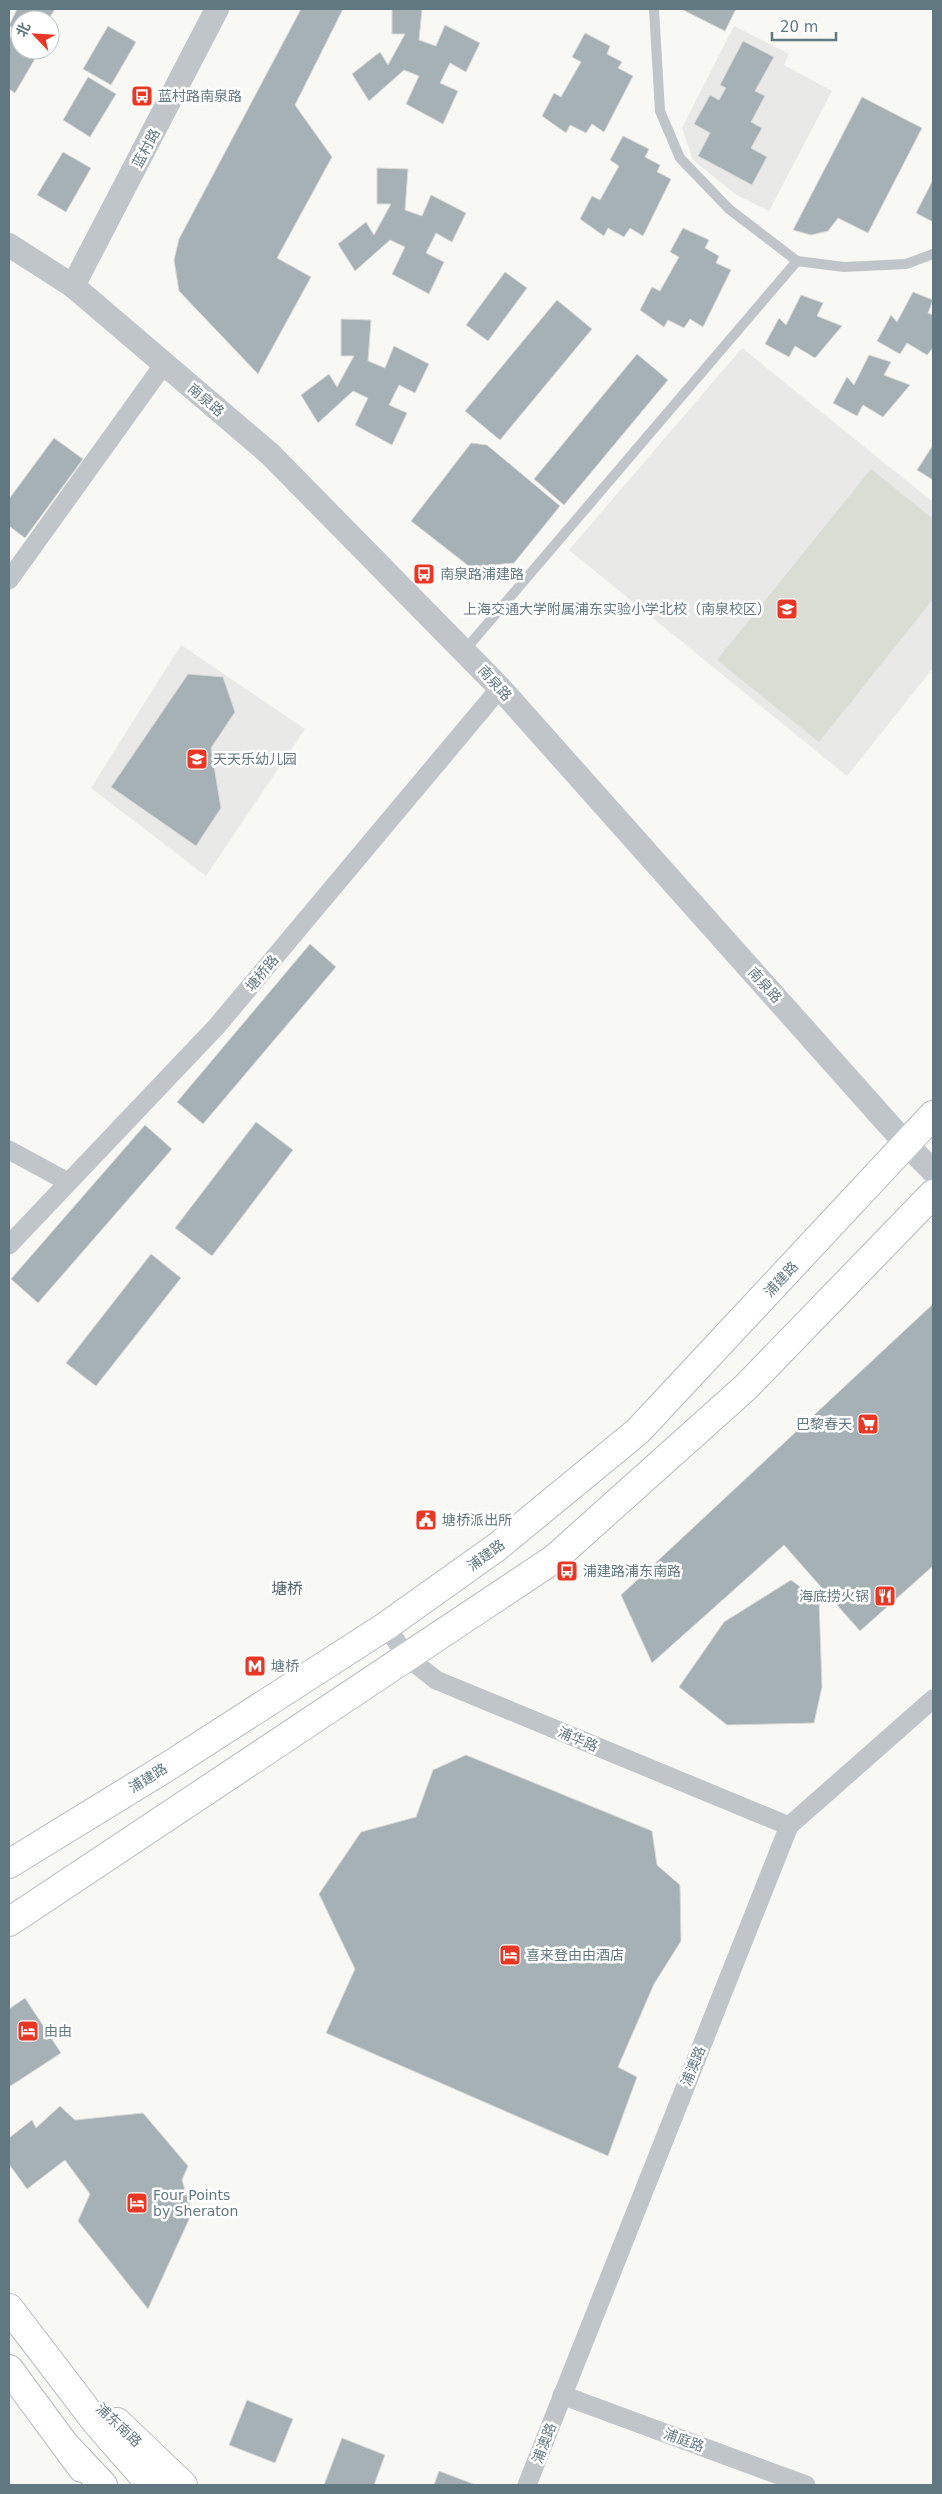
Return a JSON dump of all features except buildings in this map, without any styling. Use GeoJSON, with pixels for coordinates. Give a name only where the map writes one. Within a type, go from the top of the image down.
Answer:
{"type":"FeatureCollection","features":[{"type":"Feature","properties":{"kind":"main road","name":"浦建路"},"geometry":{"type":"LineString","coordinates":[[9,1864],[167,1767],[386,1626],[497,1547],[638,1431],[933,1115]]}},
{"type":"Feature","properties":{"kind":"main road"},"geometry":{"type":"LineString","coordinates":[[9,1922],[554,1560],[746,1387],[933,1194]]}},
{"type":"Feature","properties":{"kind":"main road","name":"浦东南路"},"geometry":{"type":"LineString","coordinates":[[9,2308],[96,2422],[151,2485]]}},
{"type":"Feature","properties":{"kind":"main road","name":"浦东南路"},"geometry":{"type":"LineString","coordinates":[[53,2366],[92,2399],[183,2485]]}},
{"type":"Feature","properties":{"kind":"main road"},"geometry":{"type":"LineString","coordinates":[[9,2369],[95,2485]]}},
{"type":"Feature","properties":{"kind":"main road"},"geometry":{"type":"LineString","coordinates":[[69,2449],[103,2485]]}},
{"type":"Feature","properties":{"kind":"main road"},"geometry":{"type":"LineString","coordinates":[[69,2449],[114,2485]]}},
{"type":"Feature","properties":{"kind":"street","name":"蓝村路"},"geometry":{"type":"LineString","coordinates":[[73,286],[218,9]]}},
{"type":"Feature","properties":{"kind":"street","name":"南泉路"},"geometry":{"type":"LineString","coordinates":[[9,245],[73,286],[270,454],[465,650],[907,1145],[933,1171]]}},
{"type":"Feature","properties":{"kind":"street"},"geometry":{"type":"LineString","coordinates":[[9,580],[164,364]]}},
{"type":"Feature","properties":{"kind":"street","name":"塘桥路"},"geometry":{"type":"LineString","coordinates":[[9,1245],[217,1026],[500,688]]}},
{"type":"Feature","properties":{"kind":"street"},"geometry":{"type":"LineString","coordinates":[[9,1150],[68,1182]]}},
{"type":"Feature","properties":{"kind":"street","name":"浦华路"},"geometry":{"type":"LineString","coordinates":[[386,1626],[407,1657],[436,1680],[789,1826]]}},
{"type":"Feature","properties":{"kind":"street","name":"浦澳路"},"geometry":{"type":"LineString","coordinates":[[527,2485],[789,1826],[933,1699]]}},
{"type":"Feature","properties":{"kind":"street","name":"浦庭路"},"geometry":{"type":"LineString","coordinates":[[562,2395],[806,2485]]}},
{"type":"Feature","properties":{"kind":"lane"},"geometry":{"type":"LineString","coordinates":[[654,9],[660,111],[680,158],[729,209],[797,261],[844,267],[871,266],[906,264],[933,254]]}},
{"type":"Feature","properties":{"kind":"lane"},"geometry":{"type":"LineString","coordinates":[[465,650],[797,261]]}},
{"type":"Feature","properties":{"kind":"shaded area"},"geometry":{"type":"Polygon","coordinates":[[[734,26],[789,54],[784,65],[832,91],[769,211],[735,194],[693,160],[682,128],[734,26]]]}},
{"type":"Feature","properties":{"kind":"shaded area","name":"上海交通大学附属浦东实验小学北校（南泉校区）"},"geometry":{"type":"Polygon","coordinates":[[[742,348],[933,502],[933,668],[847,776],[569,550],[742,348]]]}},
{"type":"Feature","properties":{"kind":"shaded area"},"geometry":{"type":"Polygon","coordinates":[[[871,469],[933,519],[933,599],[819,742],[717,660],[871,469]]]}},
{"type":"Feature","properties":{"kind":"shaded area","name":"天天乐幼儿园"},"geometry":{"type":"Polygon","coordinates":[[[181,645],[305,729],[206,876],[91,788],[181,645]]]}},
{"type":"Feature","properties":{"kind":"place","name":"蓝村路南泉路"},"geometry":{"type":"Point","coordinates":[142,96]}},
{"type":"Feature","properties":{"kind":"place","name":"南泉路浦建路"},"geometry":{"type":"Point","coordinates":[424,574]}},
{"type":"Feature","properties":{"kind":"place","name":"上海交通大学附属浦东实验小学北校（南泉校区）"},"geometry":{"type":"Point","coordinates":[787,609]}},
{"type":"Feature","properties":{"kind":"place","name":"天天乐幼儿园"},"geometry":{"type":"Point","coordinates":[197,759]}},
{"type":"Feature","properties":{"kind":"place","name":"巴黎春天"},"geometry":{"type":"Point","coordinates":[868,1424]}},
{"type":"Feature","properties":{"kind":"place","name":"塘桥派出所"},"geometry":{"type":"Point","coordinates":[426,1520]}},
{"type":"Feature","properties":{"kind":"place","name":"浦建路浦东南路"},"geometry":{"type":"Point","coordinates":[567,1571]}},
{"type":"Feature","properties":{"kind":"place","name":"海底捞火锅"},"geometry":{"type":"Point","coordinates":[885,1596]}},
{"type":"Feature","properties":{"kind":"place","name":"塘桥"},"geometry":{"type":"Point","coordinates":[255,1666]}},
{"type":"Feature","properties":{"kind":"place","name":"喜来登由由酒店"},"geometry":{"type":"Point","coordinates":[510,1955]}},
{"type":"Feature","properties":{"kind":"place","name":"由由"},"geometry":{"type":"Point","coordinates":[28,2031]}},
{"type":"Feature","properties":{"kind":"place","name":"Four Points by Sheraton"},"geometry":{"type":"Point","coordinates":[137,2203]}},
{"type":"Feature","properties":{"kind":"district","name":"塘桥"},"geometry":{"type":"Point","coordinates":[287,1588]}}]}
